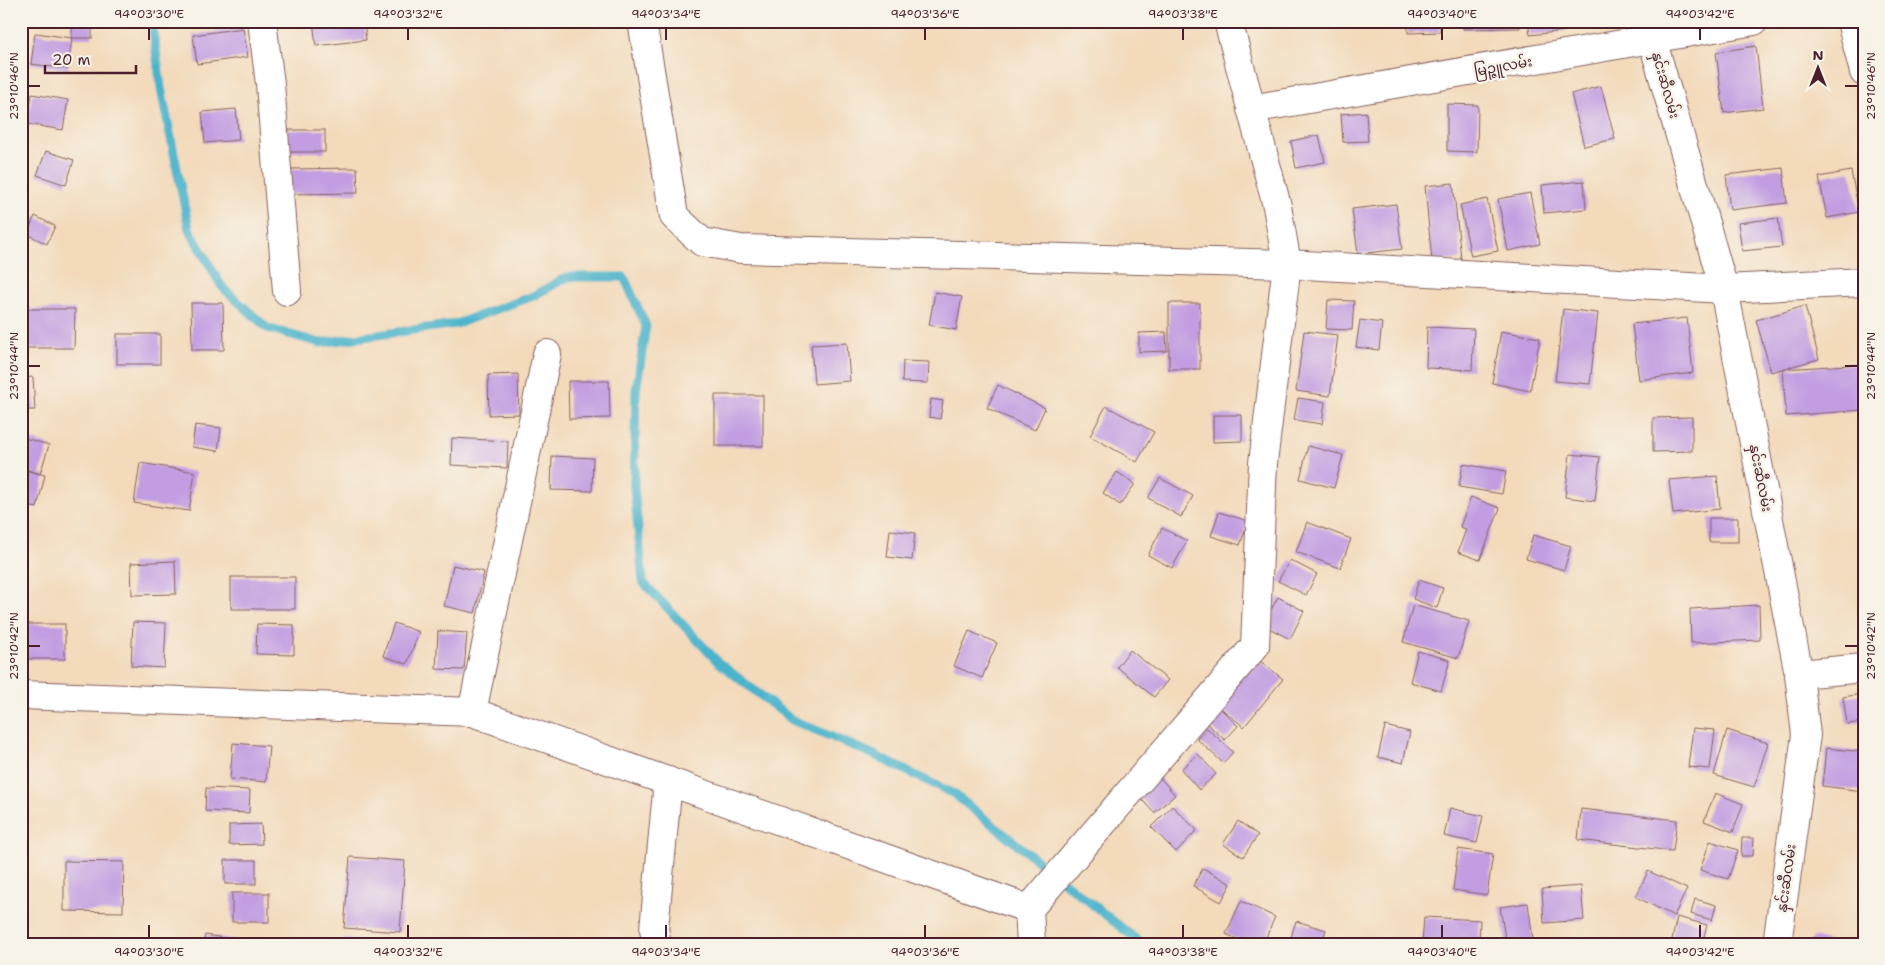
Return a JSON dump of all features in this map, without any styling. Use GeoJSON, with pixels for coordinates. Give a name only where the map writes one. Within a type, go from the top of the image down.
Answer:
{"type":"FeatureCollection","features":[{"type":"Feature","properties":{"kind":"street"},"geometry":{"type":"LineString","coordinates":[[262,21],[270,84],[287,291]]}},
{"type":"Feature","properties":{"kind":"street"},"geometry":{"type":"LineString","coordinates":[[642,21],[674,216],[702,242],[741,249],[1287,264],[1724,289],[1864,282]]}},
{"type":"Feature","properties":{"kind":"street"},"geometry":{"type":"LineString","coordinates":[[1031,944],[1036,900],[1255,646],[1263,463],[1287,264],[1277,206],[1228,21]]}},
{"type":"Feature","properties":{"kind":"street","name":"မြဉ္ဇူလမ်း"},"geometry":{"type":"LineString","coordinates":[[1251,109],[1650,31],[1754,21]]}},
{"type":"Feature","properties":{"kind":"street"},"geometry":{"type":"LineString","coordinates":[[1852,21],[1864,72]]}},
{"type":"Feature","properties":{"kind":"street","name":"နှင်းဆီလမ်း"},"geometry":{"type":"LineString","coordinates":[[1650,31],[1724,289],[1799,674],[1806,735],[1777,944]]}},
{"type":"Feature","properties":{"kind":"street"},"geometry":{"type":"LineString","coordinates":[[472,712],[547,354]]}},
{"type":"Feature","properties":{"kind":"street"},"geometry":{"type":"LineString","coordinates":[[1799,674],[1864,668]]}},
{"type":"Feature","properties":{"kind":"street"},"geometry":{"type":"LineString","coordinates":[[21,695],[472,712],[668,781],[1036,900]]}},
{"type":"Feature","properties":{"kind":"street"},"geometry":{"type":"LineString","coordinates":[[656,944],[654,929],[668,781]]}},
{"type":"Feature","properties":{"kind":"building"},"geometry":{"type":"Polygon","coordinates":[[[72,21],[92,21],[92,38],[72,38],[72,21]]]}},
{"type":"Feature","properties":{"kind":"building"},"geometry":{"type":"Polygon","coordinates":[[[313,21],[364,21],[366,40],[316,46],[313,21]]]}},
{"type":"Feature","properties":{"kind":"building"},"geometry":{"type":"Polygon","coordinates":[[[505,21],[535,21],[535,23],[505,25],[505,21]]]}},
{"type":"Feature","properties":{"kind":"building"},"geometry":{"type":"Polygon","coordinates":[[[1408,21],[1440,21],[1440,32],[1408,33],[1408,21]]]}},
{"type":"Feature","properties":{"kind":"building"},"geometry":{"type":"Polygon","coordinates":[[[1463,21],[1520,21],[1520,28],[1463,29],[1463,21]]]}},
{"type":"Feature","properties":{"kind":"building"},"geometry":{"type":"Polygon","coordinates":[[[1528,21],[1564,21],[1565,31],[1530,35],[1528,21]]]}},
{"type":"Feature","properties":{"kind":"building"},"geometry":{"type":"Polygon","coordinates":[[[243,28],[248,57],[197,64],[193,35],[243,28]]]}},
{"type":"Feature","properties":{"kind":"building"},"geometry":{"type":"Polygon","coordinates":[[[35,33],[72,38],[68,69],[31,64],[35,33]]]}},
{"type":"Feature","properties":{"kind":"building"},"geometry":{"type":"Polygon","coordinates":[[[1756,46],[1763,108],[1724,113],[1716,52],[1756,46]]]}},
{"type":"Feature","properties":{"kind":"building"},"geometry":{"type":"Polygon","coordinates":[[[1601,86],[1615,139],[1584,146],[1571,94],[1601,86]]]}},
{"type":"Feature","properties":{"kind":"building"},"geometry":{"type":"Polygon","coordinates":[[[32,94],[68,100],[63,130],[27,124],[32,94]]]}},
{"type":"Feature","properties":{"kind":"building"},"geometry":{"type":"Polygon","coordinates":[[[1447,104],[1478,105],[1477,152],[1447,151],[1447,104]]]}},
{"type":"Feature","properties":{"kind":"building"},"geometry":{"type":"Polygon","coordinates":[[[236,109],[239,140],[205,143],[202,112],[236,109]]]}},
{"type":"Feature","properties":{"kind":"building"},"geometry":{"type":"Polygon","coordinates":[[[1366,112],[1368,141],[1343,142],[1341,114],[1366,112]]]}},
{"type":"Feature","properties":{"kind":"building"},"geometry":{"type":"Polygon","coordinates":[[[287,130],[325,130],[325,152],[287,152],[287,130]]]}},
{"type":"Feature","properties":{"kind":"building"},"geometry":{"type":"Polygon","coordinates":[[[1319,135],[1325,162],[1296,168],[1291,141],[1319,135]]]}},
{"type":"Feature","properties":{"kind":"building"},"geometry":{"type":"Polygon","coordinates":[[[46,151],[74,160],[66,185],[37,175],[46,151]]]}},
{"type":"Feature","properties":{"kind":"building"},"geometry":{"type":"Polygon","coordinates":[[[357,168],[358,193],[290,194],[290,169],[357,168]]]}},
{"type":"Feature","properties":{"kind":"building"},"geometry":{"type":"Polygon","coordinates":[[[1783,168],[1787,203],[1730,210],[1726,175],[1783,168]]]}},
{"type":"Feature","properties":{"kind":"building"},"geometry":{"type":"Polygon","coordinates":[[[1851,171],[1859,212],[1827,218],[1819,177],[1851,171]]]}},
{"type":"Feature","properties":{"kind":"building"},"geometry":{"type":"Polygon","coordinates":[[[1584,181],[1586,209],[1544,213],[1542,185],[1584,181]]]}},
{"type":"Feature","properties":{"kind":"building"},"geometry":{"type":"Polygon","coordinates":[[[1453,183],[1461,259],[1432,262],[1425,186],[1453,183]]]}},
{"type":"Feature","properties":{"kind":"building"},"geometry":{"type":"Polygon","coordinates":[[[1530,193],[1540,244],[1508,251],[1498,199],[1530,193]]]}},
{"type":"Feature","properties":{"kind":"building"},"geometry":{"type":"Polygon","coordinates":[[[1487,199],[1498,251],[1471,256],[1460,205],[1487,199]]]}},
{"type":"Feature","properties":{"kind":"building"},"geometry":{"type":"Polygon","coordinates":[[[1396,204],[1402,249],[1358,254],[1352,209],[1396,204]]]}},
{"type":"Feature","properties":{"kind":"building"},"geometry":{"type":"Polygon","coordinates":[[[21,212],[28,214],[22,237],[21,237],[21,212]]]}},
{"type":"Feature","properties":{"kind":"building"},"geometry":{"type":"Polygon","coordinates":[[[35,216],[55,226],[47,244],[27,234],[35,216]]]}},
{"type":"Feature","properties":{"kind":"building"},"geometry":{"type":"Polygon","coordinates":[[[1778,218],[1782,247],[1742,251],[1738,223],[1778,218]]]}},
{"type":"Feature","properties":{"kind":"building"},"geometry":{"type":"Polygon","coordinates":[[[935,292],[962,297],[956,330],[929,325],[935,292]]]}},
{"type":"Feature","properties":{"kind":"building"},"geometry":{"type":"Polygon","coordinates":[[[1328,300],[1354,301],[1352,330],[1326,329],[1328,300]]]}},
{"type":"Feature","properties":{"kind":"building"},"geometry":{"type":"Polygon","coordinates":[[[191,303],[223,303],[224,350],[192,350],[191,303]]]}},
{"type":"Feature","properties":{"kind":"building"},"geometry":{"type":"Polygon","coordinates":[[[1169,303],[1200,303],[1200,369],[1169,369],[1169,303]]]}},
{"type":"Feature","properties":{"kind":"building"},"geometry":{"type":"Polygon","coordinates":[[[1805,306],[1819,359],[1771,372],[1756,320],[1805,306]]]}},
{"type":"Feature","properties":{"kind":"building"},"geometry":{"type":"Polygon","coordinates":[[[25,309],[75,309],[74,348],[25,348],[25,309]]]}},
{"type":"Feature","properties":{"kind":"building"},"geometry":{"type":"Polygon","coordinates":[[[1563,309],[1598,313],[1590,384],[1555,381],[1563,309]]]}},
{"type":"Feature","properties":{"kind":"building"},"geometry":{"type":"Polygon","coordinates":[[[1687,318],[1693,373],[1639,380],[1632,324],[1687,318]]]}},
{"type":"Feature","properties":{"kind":"building"},"geometry":{"type":"Polygon","coordinates":[[[1360,320],[1382,323],[1379,350],[1356,347],[1360,320]]]}},
{"type":"Feature","properties":{"kind":"building"},"geometry":{"type":"Polygon","coordinates":[[[1427,327],[1474,329],[1472,370],[1426,368],[1427,327]]]}},
{"type":"Feature","properties":{"kind":"building"},"geometry":{"type":"Polygon","coordinates":[[[1304,331],[1338,335],[1330,396],[1296,391],[1304,331]]]}},
{"type":"Feature","properties":{"kind":"building"},"geometry":{"type":"Polygon","coordinates":[[[1501,331],[1540,338],[1530,391],[1492,383],[1501,331]]]}},
{"type":"Feature","properties":{"kind":"building"},"geometry":{"type":"Polygon","coordinates":[[[1166,332],[1167,351],[1139,352],[1139,333],[1166,332]]]}},
{"type":"Feature","properties":{"kind":"building"},"geometry":{"type":"Polygon","coordinates":[[[117,334],[160,334],[160,364],[117,364],[117,334]]]}},
{"type":"Feature","properties":{"kind":"building"},"geometry":{"type":"Polygon","coordinates":[[[847,343],[850,381],[814,384],[811,345],[847,343]]]}},
{"type":"Feature","properties":{"kind":"building"},"geometry":{"type":"Polygon","coordinates":[[[903,361],[929,362],[928,383],[902,382],[903,361]]]}},
{"type":"Feature","properties":{"kind":"building"},"geometry":{"type":"Polygon","coordinates":[[[1864,364],[1864,410],[1786,416],[1783,369],[1864,364]]]}},
{"type":"Feature","properties":{"kind":"building"},"geometry":{"type":"Polygon","coordinates":[[[518,374],[519,414],[489,415],[488,375],[518,374]]]}},
{"type":"Feature","properties":{"kind":"building"},"geometry":{"type":"Polygon","coordinates":[[[33,377],[35,410],[21,410],[21,378],[33,377]]]}},
{"type":"Feature","properties":{"kind":"building"},"geometry":{"type":"Polygon","coordinates":[[[568,381],[609,381],[610,418],[569,419],[568,381]]]}},
{"type":"Feature","properties":{"kind":"building"},"geometry":{"type":"Polygon","coordinates":[[[998,385],[1045,408],[1035,430],[987,408],[998,385]]]}},
{"type":"Feature","properties":{"kind":"building"},"geometry":{"type":"Polygon","coordinates":[[[715,395],[763,395],[763,446],[715,446],[715,395]]]}},
{"type":"Feature","properties":{"kind":"building"},"geometry":{"type":"Polygon","coordinates":[[[1298,398],[1325,402],[1322,424],[1294,420],[1298,398]]]}},
{"type":"Feature","properties":{"kind":"building"},"geometry":{"type":"Polygon","coordinates":[[[931,399],[943,401],[940,419],[929,417],[931,399]]]}},
{"type":"Feature","properties":{"kind":"building"},"geometry":{"type":"Polygon","coordinates":[[[1106,406],[1154,432],[1137,462],[1090,436],[1106,406]]]}},
{"type":"Feature","properties":{"kind":"building"},"geometry":{"type":"Polygon","coordinates":[[[1213,415],[1242,415],[1242,441],[1213,442],[1213,415]]]}},
{"type":"Feature","properties":{"kind":"building"},"geometry":{"type":"Polygon","coordinates":[[[1692,417],[1692,451],[1653,452],[1653,418],[1692,417]]]}},
{"type":"Feature","properties":{"kind":"building"},"geometry":{"type":"Polygon","coordinates":[[[195,425],[221,428],[218,451],[192,447],[195,425]]]}},
{"type":"Feature","properties":{"kind":"building"},"geometry":{"type":"Polygon","coordinates":[[[21,437],[49,445],[40,474],[21,468],[21,437]]]}},
{"type":"Feature","properties":{"kind":"building"},"geometry":{"type":"Polygon","coordinates":[[[452,438],[508,441],[507,468],[451,465],[452,438]]]}},
{"type":"Feature","properties":{"kind":"building"},"geometry":{"type":"Polygon","coordinates":[[[1308,446],[1343,455],[1334,488],[1300,479],[1308,446]]]}},
{"type":"Feature","properties":{"kind":"building"},"geometry":{"type":"Polygon","coordinates":[[[1570,454],[1600,457],[1595,501],[1565,497],[1570,454]]]}},
{"type":"Feature","properties":{"kind":"building"},"geometry":{"type":"Polygon","coordinates":[[[552,456],[593,458],[592,491],[551,490],[552,456]]]}},
{"type":"Feature","properties":{"kind":"building"},"geometry":{"type":"Polygon","coordinates":[[[140,463],[195,472],[189,511],[134,503],[140,463]]]}},
{"type":"Feature","properties":{"kind":"building"},"geometry":{"type":"Polygon","coordinates":[[[1463,464],[1506,471],[1502,494],[1459,487],[1463,464]]]}},
{"type":"Feature","properties":{"kind":"building"},"geometry":{"type":"Polygon","coordinates":[[[21,469],[45,475],[37,508],[27,506],[22,528],[21,469]]]}},
{"type":"Feature","properties":{"kind":"building"},"geometry":{"type":"Polygon","coordinates":[[[1117,472],[1135,484],[1120,505],[1103,493],[1117,472]]]}},
{"type":"Feature","properties":{"kind":"building"},"geometry":{"type":"Polygon","coordinates":[[[1717,476],[1720,509],[1673,514],[1669,480],[1717,476]]]}},
{"type":"Feature","properties":{"kind":"building"},"geometry":{"type":"Polygon","coordinates":[[[1160,478],[1193,496],[1181,517],[1148,498],[1160,478]]]}},
{"type":"Feature","properties":{"kind":"building"},"geometry":{"type":"Polygon","coordinates":[[[1471,497],[1500,508],[1480,560],[1458,552],[1466,529],[1460,527],[1471,497]]]}},
{"type":"Feature","properties":{"kind":"building"},"geometry":{"type":"Polygon","coordinates":[[[1219,512],[1248,521],[1240,545],[1211,536],[1219,512]]]}},
{"type":"Feature","properties":{"kind":"building"},"geometry":{"type":"Polygon","coordinates":[[[1709,518],[1738,518],[1738,542],[1709,542],[1709,518]]]}},
{"type":"Feature","properties":{"kind":"building"},"geometry":{"type":"Polygon","coordinates":[[[1307,522],[1351,539],[1340,568],[1296,552],[1307,522]]]}},
{"type":"Feature","properties":{"kind":"building"},"geometry":{"type":"Polygon","coordinates":[[[1162,528],[1187,541],[1172,568],[1148,555],[1162,528]]]}},
{"type":"Feature","properties":{"kind":"building"},"geometry":{"type":"Polygon","coordinates":[[[890,530],[915,533],[912,560],[887,557],[890,530]]]}},
{"type":"Feature","properties":{"kind":"building"},"geometry":{"type":"Polygon","coordinates":[[[1533,535],[1571,546],[1564,570],[1526,559],[1533,535]]]}},
{"type":"Feature","properties":{"kind":"building"},"geometry":{"type":"Polygon","coordinates":[[[1290,560],[1317,574],[1306,595],[1278,581],[1290,560]]]}},
{"type":"Feature","properties":{"kind":"building"},"geometry":{"type":"Polygon","coordinates":[[[175,561],[176,594],[132,595],[131,563],[175,561]]]}},
{"type":"Feature","properties":{"kind":"building"},"geometry":{"type":"Polygon","coordinates":[[[453,565],[484,572],[475,613],[444,606],[453,565]]]}},
{"type":"Feature","properties":{"kind":"building"},"geometry":{"type":"Polygon","coordinates":[[[231,577],[295,577],[295,609],[231,609],[231,577]]]}},
{"type":"Feature","properties":{"kind":"building"},"geometry":{"type":"Polygon","coordinates":[[[1419,580],[1443,588],[1437,608],[1413,599],[1419,580]]]}},
{"type":"Feature","properties":{"kind":"building"},"geometry":{"type":"Polygon","coordinates":[[[1278,597],[1304,611],[1290,639],[1263,625],[1278,597]]]}},
{"type":"Feature","properties":{"kind":"building"},"geometry":{"type":"Polygon","coordinates":[[[1413,605],[1469,621],[1458,658],[1403,642],[1413,605]]]}},
{"type":"Feature","properties":{"kind":"building"},"geometry":{"type":"Polygon","coordinates":[[[1759,605],[1760,640],[1691,643],[1690,609],[1759,605]]]}},
{"type":"Feature","properties":{"kind":"building"},"geometry":{"type":"Polygon","coordinates":[[[133,622],[166,623],[164,668],[131,666],[133,622]]]}},
{"type":"Feature","properties":{"kind":"building"},"geometry":{"type":"Polygon","coordinates":[[[394,623],[419,632],[407,664],[383,656],[394,623]]]}},
{"type":"Feature","properties":{"kind":"building"},"geometry":{"type":"Polygon","coordinates":[[[21,624],[65,624],[65,659],[21,659],[21,624]]]}},
{"type":"Feature","properties":{"kind":"building"},"geometry":{"type":"Polygon","coordinates":[[[257,624],[294,625],[294,655],[256,654],[257,624]]]}},
{"type":"Feature","properties":{"kind":"building"},"geometry":{"type":"Polygon","coordinates":[[[438,631],[467,633],[464,670],[436,669],[438,631]]]}},
{"type":"Feature","properties":{"kind":"building"},"geometry":{"type":"Polygon","coordinates":[[[969,631],[997,643],[982,678],[954,666],[969,631]]]}},
{"type":"Feature","properties":{"kind":"building"},"geometry":{"type":"Polygon","coordinates":[[[1130,650],[1168,680],[1154,697],[1117,667],[1130,650]]]}},
{"type":"Feature","properties":{"kind":"building"},"geometry":{"type":"Polygon","coordinates":[[[1418,651],[1450,660],[1441,691],[1410,682],[1418,651]]]}},
{"type":"Feature","properties":{"kind":"building"},"geometry":{"type":"Polygon","coordinates":[[[1254,656],[1283,679],[1244,727],[1218,706],[1238,726],[1225,740],[1201,718],[1254,656]]]}},
{"type":"Feature","properties":{"kind":"building"},"geometry":{"type":"Polygon","coordinates":[[[1862,694],[1864,722],[1847,724],[1843,697],[1862,694]]]}},
{"type":"Feature","properties":{"kind":"building"},"geometry":{"type":"Polygon","coordinates":[[[1385,726],[1410,732],[1403,763],[1378,757],[1385,726]]]}},
{"type":"Feature","properties":{"kind":"building"},"geometry":{"type":"Polygon","coordinates":[[[1207,728],[1233,752],[1223,763],[1197,739],[1207,728]]]}},
{"type":"Feature","properties":{"kind":"building"},"geometry":{"type":"Polygon","coordinates":[[[1693,728],[1715,730],[1710,769],[1688,767],[1693,728]]]}},
{"type":"Feature","properties":{"kind":"building"},"geometry":{"type":"Polygon","coordinates":[[[1727,730],[1768,743],[1754,787],[1714,775],[1727,730]]]}},
{"type":"Feature","properties":{"kind":"building"},"geometry":{"type":"Polygon","coordinates":[[[233,743],[269,746],[266,782],[230,779],[233,743]]]}},
{"type":"Feature","properties":{"kind":"building"},"geometry":{"type":"Polygon","coordinates":[[[1826,748],[1864,752],[1863,791],[1822,786],[1826,748]]]}},
{"type":"Feature","properties":{"kind":"building"},"geometry":{"type":"Polygon","coordinates":[[[1198,754],[1216,774],[1199,790],[1181,769],[1198,754]]]}},
{"type":"Feature","properties":{"kind":"building"},"geometry":{"type":"Polygon","coordinates":[[[1157,774],[1175,795],[1154,813],[1136,793],[1157,774]]]}},
{"type":"Feature","properties":{"kind":"building"},"geometry":{"type":"Polygon","coordinates":[[[206,788],[250,790],[249,813],[205,811],[206,788]]]}},
{"type":"Feature","properties":{"kind":"building"},"geometry":{"type":"Polygon","coordinates":[[[1715,793],[1743,804],[1733,832],[1704,821],[1715,793]]]}},
{"type":"Feature","properties":{"kind":"building"},"geometry":{"type":"Polygon","coordinates":[[[1172,806],[1197,830],[1176,852],[1151,827],[1172,806]]]}},
{"type":"Feature","properties":{"kind":"building"},"geometry":{"type":"Polygon","coordinates":[[[1450,808],[1483,816],[1477,843],[1444,836],[1450,808]]]}},
{"type":"Feature","properties":{"kind":"building"},"geometry":{"type":"Polygon","coordinates":[[[1581,809],[1677,820],[1673,851],[1578,840],[1581,809]]]}},
{"type":"Feature","properties":{"kind":"building"},"geometry":{"type":"Polygon","coordinates":[[[1238,821],[1258,835],[1243,857],[1223,844],[1238,821]]]}},
{"type":"Feature","properties":{"kind":"building"},"geometry":{"type":"Polygon","coordinates":[[[261,824],[262,844],[229,845],[229,825],[261,824]]]}},
{"type":"Feature","properties":{"kind":"building"},"geometry":{"type":"Polygon","coordinates":[[[1742,838],[1754,838],[1753,856],[1741,856],[1742,838]]]}},
{"type":"Feature","properties":{"kind":"building"},"geometry":{"type":"Polygon","coordinates":[[[1710,841],[1738,850],[1728,879],[1700,870],[1710,841]]]}},
{"type":"Feature","properties":{"kind":"building"},"geometry":{"type":"Polygon","coordinates":[[[1458,849],[1493,854],[1487,895],[1453,890],[1458,849]]]}},
{"type":"Feature","properties":{"kind":"building"},"geometry":{"type":"Polygon","coordinates":[[[350,857],[405,861],[400,932],[344,928],[350,857]]]}},
{"type":"Feature","properties":{"kind":"building"},"geometry":{"type":"Polygon","coordinates":[[[225,860],[256,860],[256,884],[225,884],[225,860]]]}},
{"type":"Feature","properties":{"kind":"building"},"geometry":{"type":"Polygon","coordinates":[[[64,861],[124,862],[123,912],[64,911],[64,861]]]}},
{"type":"Feature","properties":{"kind":"building"},"geometry":{"type":"Polygon","coordinates":[[[1203,868],[1231,884],[1221,902],[1193,886],[1203,868]]]}},
{"type":"Feature","properties":{"kind":"building"},"geometry":{"type":"Polygon","coordinates":[[[1648,871],[1687,889],[1674,916],[1636,897],[1648,871]]]}},
{"type":"Feature","properties":{"kind":"building"},"geometry":{"type":"Polygon","coordinates":[[[1581,886],[1584,920],[1544,923],[1542,889],[1581,886]]]}},
{"type":"Feature","properties":{"kind":"building"},"geometry":{"type":"Polygon","coordinates":[[[232,893],[269,893],[269,922],[232,922],[232,893]]]}},
{"type":"Feature","properties":{"kind":"building"},"geometry":{"type":"Polygon","coordinates":[[[1695,899],[1716,905],[1712,920],[1691,914],[1695,899]]]}},
{"type":"Feature","properties":{"kind":"building"},"geometry":{"type":"Polygon","coordinates":[[[1241,901],[1275,917],[1263,944],[1248,944],[1226,934],[1241,901]]]}},
{"type":"Feature","properties":{"kind":"building"},"geometry":{"type":"Polygon","coordinates":[[[1528,903],[1533,940],[1506,944],[1500,907],[1528,903]]]}},
{"type":"Feature","properties":{"kind":"building"},"geometry":{"type":"Polygon","coordinates":[[[1424,917],[1480,920],[1479,944],[1422,944],[1424,917]]]}},
{"type":"Feature","properties":{"kind":"building"},"geometry":{"type":"Polygon","coordinates":[[[1677,917],[1707,925],[1702,944],[1671,944],[1677,917]]]}},
{"type":"Feature","properties":{"kind":"building"},"geometry":{"type":"Polygon","coordinates":[[[1296,921],[1326,930],[1321,944],[1289,944],[1296,921]]]}},
{"type":"Feature","properties":{"kind":"building"},"geometry":{"type":"Polygon","coordinates":[[[205,935],[237,940],[237,944],[203,944],[205,935]]]}},
{"type":"Feature","properties":{"kind":"building"},"geometry":{"type":"Polygon","coordinates":[[[1813,937],[1834,943],[1834,944],[1811,944],[1813,937]]]}},
{"type":"Feature","properties":{"kind":"building"},"geometry":{"type":"Polygon","coordinates":[[[344,939],[377,942],[377,944],[343,944],[344,939]]]}},
{"type":"Feature","properties":{"kind":"waterway"},"geometry":{"type":"LineString","coordinates":[[152,21],[161,88],[189,229],[222,287],[267,328],[320,343],[456,324],[533,296],[567,277],[624,277],[646,326],[636,391],[634,487],[643,582],[718,662],[792,720],[870,753],[954,794],[1142,944]]}}]}
